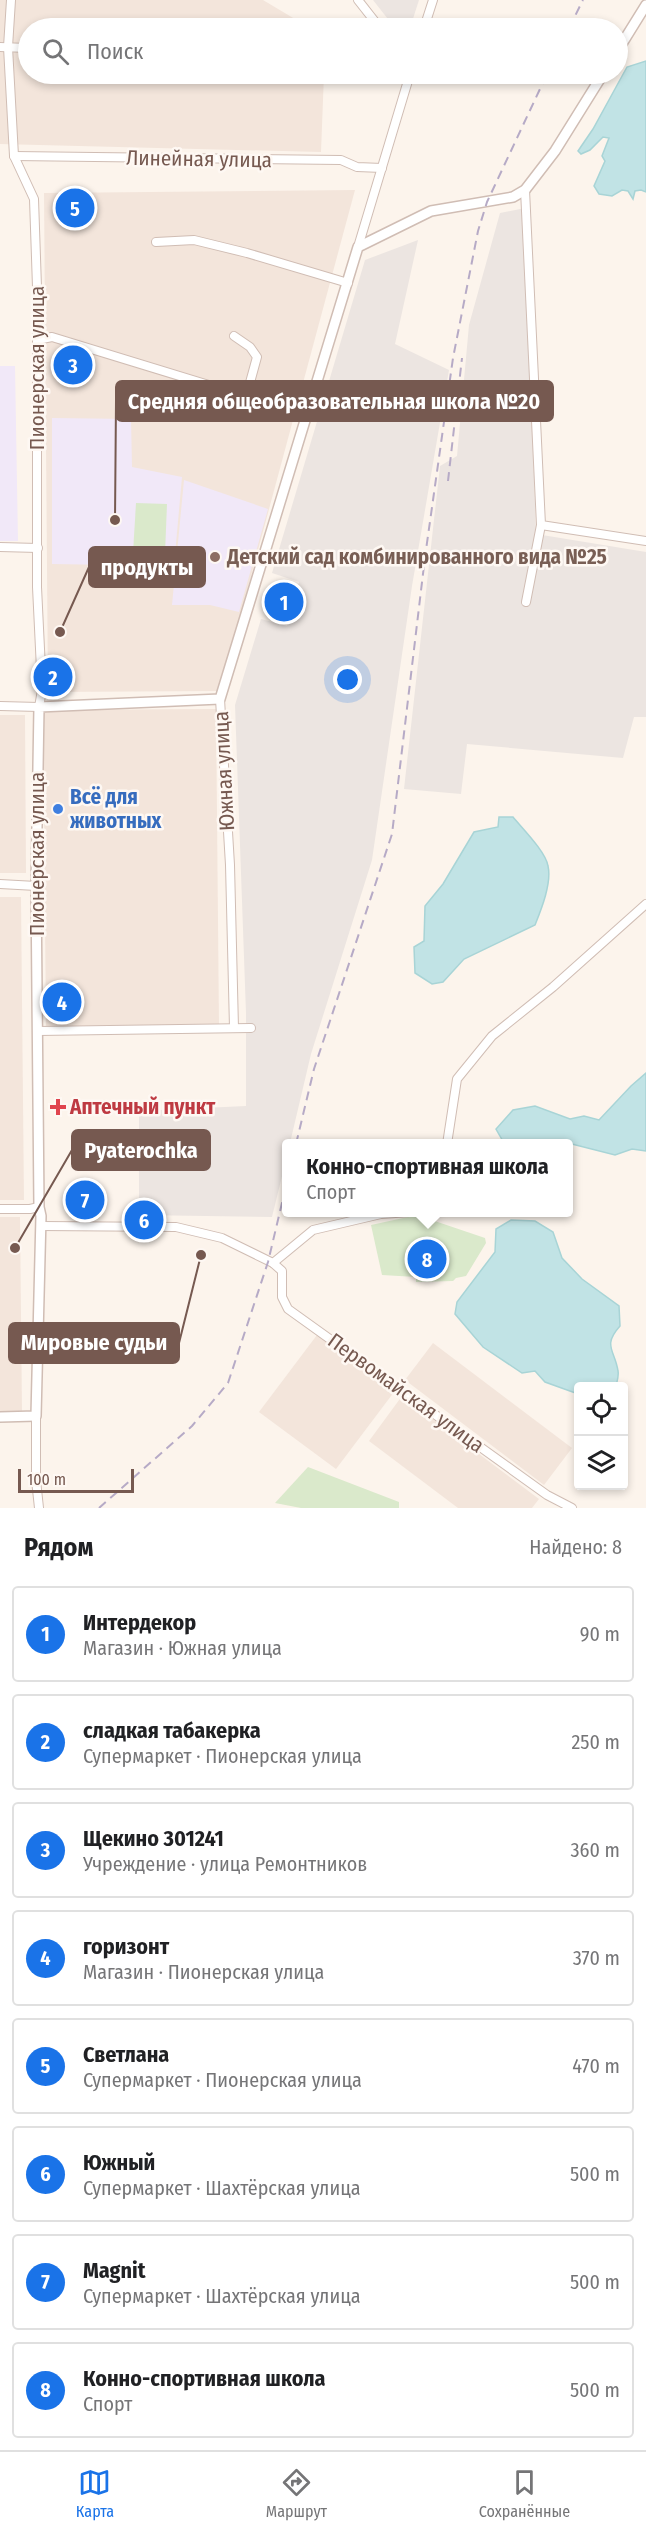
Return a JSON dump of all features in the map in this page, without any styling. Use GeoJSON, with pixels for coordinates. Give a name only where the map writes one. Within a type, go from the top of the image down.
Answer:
{"type":"FeatureCollection","features":[{"type":"Feature","properties":{"kind":"street"},"geometry":{"type":"LineString","coordinates":[[11,0],[4,47],[14,156]]}},
{"type":"Feature","properties":{"kind":"street"},"geometry":{"type":"LineString","coordinates":[[358,0],[372,18]]}},
{"type":"Feature","properties":{"kind":"street"},"geometry":{"type":"LineString","coordinates":[[427,18],[433,0]]}},
{"type":"Feature","properties":{"kind":"street"},"geometry":{"type":"LineString","coordinates":[[628,34],[646,5]]}},
{"type":"Feature","properties":{"kind":"street"},"geometry":{"type":"LineString","coordinates":[[358,247],[407,84]]}},
{"type":"Feature","properties":{"kind":"street"},"geometry":{"type":"LineString","coordinates":[[358,247],[431,211],[513,197],[525,190],[555,151],[597,84]]}},
{"type":"Feature","properties":{"kind":"street","name":"Линейная улица"},"geometry":{"type":"LineString","coordinates":[[14,156],[341,160],[357,167],[382,168]]}},
{"type":"Feature","properties":{"kind":"street","name":"Пионерская улица"},"geometry":{"type":"LineString","coordinates":[[14,156],[34,200],[37,340],[37,587],[42,690],[39,707],[36,886],[40,1226],[36,1480],[39,1508]]}},
{"type":"Feature","properties":{"kind":"street"},"geometry":{"type":"LineString","coordinates":[[525,190],[541,525],[526,602]]}},
{"type":"Feature","properties":{"kind":"street"},"geometry":{"type":"LineString","coordinates":[[156,242],[194,240],[348,283]]}},
{"type":"Feature","properties":{"kind":"street","name":"Южная улица"},"geometry":{"type":"LineString","coordinates":[[234,1028],[230,865],[220,699],[358,247]]}},
{"type":"Feature","properties":{"kind":"street"},"geometry":{"type":"LineString","coordinates":[[234,336],[250,347],[257,357],[246,397]]}},
{"type":"Feature","properties":{"kind":"street"},"geometry":{"type":"LineString","coordinates":[[37,340],[52,337],[307,415]]}},
{"type":"Feature","properties":{"kind":"street"},"geometry":{"type":"LineString","coordinates":[[541,525],[646,541]]}},
{"type":"Feature","properties":{"kind":"street"},"geometry":{"type":"LineString","coordinates":[[0,547],[38,548]]}},
{"type":"Feature","properties":{"kind":"street"},"geometry":{"type":"LineString","coordinates":[[0,706],[39,707],[220,699]]}},
{"type":"Feature","properties":{"kind":"street"},"geometry":{"type":"LineString","coordinates":[[0,885],[36,886]]}},
{"type":"Feature","properties":{"kind":"street"},"geometry":{"type":"LineString","coordinates":[[448,1139],[457,1079],[492,1036],[553,987],[646,904]]}},
{"type":"Feature","properties":{"kind":"street"},"geometry":{"type":"LineString","coordinates":[[38,1031],[251,1028]]}},
{"type":"Feature","properties":{"kind":"street"},"geometry":{"type":"LineString","coordinates":[[0,1209],[39,1207]]}},
{"type":"Feature","properties":{"kind":"street"},"geometry":{"type":"LineString","coordinates":[[40,1226],[176,1227],[222,1238],[270,1263],[313,1230],[368,1217]]}},
{"type":"Feature","properties":{"kind":"street","name":"Первомайская улица"},"geometry":{"type":"LineString","coordinates":[[270,1263],[282,1271],[282,1297],[288,1309],[547,1495],[572,1508]]}},
{"type":"Feature","properties":{"kind":"street"},"geometry":{"type":"LineString","coordinates":[[0,1417],[36,1416]]}},
{"type":"Feature","properties":{"kind":"shaded area"},"geometry":{"type":"Polygon","coordinates":[[[0,0],[263,0],[293,18],[18,18],[18,84],[324,84],[321,152],[0,144],[0,0]]]}},
{"type":"Feature","properties":{"kind":"shaded area"},"geometry":{"type":"Polygon","coordinates":[[[373,0],[419,0],[413,18],[387,18],[373,0]]]}},
{"type":"Feature","properties":{"kind":"shaded area"},"geometry":{"type":"Polygon","coordinates":[[[355,190],[220,691],[48,692],[44,193],[355,190]]]}},
{"type":"Feature","properties":{"kind":"shaded area"},"geometry":{"type":"Polygon","coordinates":[[[525,208],[536,534],[646,552],[646,717],[634,717],[623,758],[467,744],[461,794],[404,789],[440,466],[457,456],[469,325],[500,213],[525,208]]]}},
{"type":"Feature","properties":{"kind":"shaded area"},"geometry":{"type":"Polygon","coordinates":[[[418,240],[395,344],[449,370],[412,586],[372,860],[311,1054],[291,1139],[282,1139],[282,1176],[272,1217],[139,1215],[139,1111],[246,1106],[246,1013],[235,705],[261,619],[287,626],[299,582],[272,573],[365,260],[418,240]]]}},
{"type":"Feature","properties":{"kind":"shaded area"},"geometry":{"type":"Polygon","coordinates":[[[0,366],[15,366],[18,541],[0,541],[0,366]]]}},
{"type":"Feature","properties":{"kind":"shaded area"},"geometry":{"type":"Polygon","coordinates":[[[52,418],[131,419],[132,467],[182,477],[174,566],[52,564],[52,418]]]}},
{"type":"Feature","properties":{"kind":"shaded area","name":"Детский сад комбинированного вида №25"},"geometry":{"type":"Polygon","coordinates":[[[184,480],[268,509],[239,612],[210,605],[172,605],[184,480]]]}},
{"type":"Feature","properties":{"kind":"shaded area"},"geometry":{"type":"Polygon","coordinates":[[[216,709],[219,1025],[46,1026],[43,710],[216,709]]]}},
{"type":"Feature","properties":{"kind":"shaded area"},"geometry":{"type":"Polygon","coordinates":[[[0,715],[25,715],[26,873],[0,873],[0,715]]]}},
{"type":"Feature","properties":{"kind":"shaded area"},"geometry":{"type":"Polygon","coordinates":[[[0,897],[21,897],[24,1200],[0,1200],[0,897]]]}},
{"type":"Feature","properties":{"kind":"shaded area"},"geometry":{"type":"Polygon","coordinates":[[[0,1217],[20,1217],[22,1412],[0,1412],[0,1217]]]}},
{"type":"Feature","properties":{"kind":"shaded area"},"geometry":{"type":"Polygon","coordinates":[[[317,1335],[394,1392],[336,1469],[259,1412],[317,1335]]]}},
{"type":"Feature","properties":{"kind":"shaded area"},"geometry":{"type":"Polygon","coordinates":[[[433,1343],[572,1448],[544,1485],[405,1380],[433,1343]]]}},
{"type":"Feature","properties":{"kind":"shaded area"},"geometry":{"type":"Polygon","coordinates":[[[402,1396],[539,1499],[532,1508],[458,1508],[369,1441],[402,1396]]]}},
{"type":"Feature","properties":{"kind":"green space"},"geometry":{"type":"Polygon","coordinates":[[[136,503],[167,504],[165,554],[133,553],[136,503]]]}},
{"type":"Feature","properties":{"kind":"green space"},"geometry":{"type":"Polygon","coordinates":[[[408,1217],[423,1217],[485,1238],[486,1243],[466,1276],[453,1281],[416,1282],[416,1277],[382,1275],[371,1225],[408,1217]]]}},
{"type":"Feature","properties":{"kind":"green space"},"geometry":{"type":"Polygon","coordinates":[[[308,1467],[399,1502],[399,1508],[301,1508],[275,1503],[308,1467]]]}},
{"type":"Feature","properties":{"kind":"water"},"geometry":{"type":"Polygon","coordinates":[[[646,61],[646,192],[635,191],[633,199],[628,191],[622,190],[612,196],[599,194],[594,186],[605,161],[602,156],[609,138],[603,137],[590,150],[581,154],[578,151],[618,84],[628,84],[628,67],[646,61]]]}},
{"type":"Feature","properties":{"kind":"water"},"geometry":{"type":"Polygon","coordinates":[[[499,817],[513,817],[538,847],[548,866],[547,888],[535,925],[464,959],[443,982],[432,984],[415,973],[414,947],[424,941],[425,906],[443,884],[474,832],[498,827],[499,817]]]}},
{"type":"Feature","properties":{"kind":"water"},"geometry":{"type":"Polygon","coordinates":[[[646,1073],[646,1151],[632,1149],[615,1155],[573,1144],[573,1139],[502,1139],[496,1129],[513,1110],[535,1106],[570,1119],[584,1116],[599,1120],[646,1073]]]}},
{"type":"Feature","properties":{"kind":"water"},"geometry":{"type":"Polygon","coordinates":[[[511,1220],[535,1221],[553,1232],[562,1258],[582,1279],[619,1306],[620,1326],[611,1343],[618,1373],[617,1382],[574,1382],[574,1393],[545,1382],[535,1371],[522,1373],[483,1347],[455,1314],[457,1302],[495,1252],[496,1229],[511,1220]]]}},
{"type":"Feature","properties":{"kind":"railway"},"geometry":{"type":"LineString","coordinates":[[574,18],[583,0]]}},
{"type":"Feature","properties":{"kind":"railway"},"geometry":{"type":"LineString","coordinates":[[297,1139],[314,1069],[392,834],[425,557],[453,358],[478,231],[487,202],[542,84]]}},
{"type":"Feature","properties":{"kind":"railway"},"geometry":{"type":"LineString","coordinates":[[448,481],[462,358]]}},
{"type":"Feature","properties":{"kind":"railway"},"geometry":{"type":"LineString","coordinates":[[99,1508],[192,1426],[228,1383],[268,1262],[282,1203]]}},
{"type":"Feature","properties":{"kind":"place","name":"Светлана"},"geometry":{"type":"Point","coordinates":[75,208]}},
{"type":"Feature","properties":{"kind":"place","name":"Щекино 301241"},"geometry":{"type":"Point","coordinates":[73,365]}},
{"type":"Feature","properties":{"kind":"place","name":"Средняя общеобразовательная школа №20"},"geometry":{"type":"Point","coordinates":[115,520]}},
{"type":"Feature","properties":{"kind":"place","name":"Детский сад комбинированного вида №25"},"geometry":{"type":"Point","coordinates":[215,557]}},
{"type":"Feature","properties":{"kind":"place","name":"Интердекор"},"geometry":{"type":"Point","coordinates":[284,602]}},
{"type":"Feature","properties":{"kind":"place","name":"продукты"},"geometry":{"type":"Point","coordinates":[60,632]}},
{"type":"Feature","properties":{"kind":"place","name":"сладкая табакерка"},"geometry":{"type":"Point","coordinates":[53,677]}},
{"type":"Feature","properties":{"kind":"place","name":"Всё для животных"},"geometry":{"type":"Point","coordinates":[58,809]}},
{"type":"Feature","properties":{"kind":"place","name":"горизонт"},"geometry":{"type":"Point","coordinates":[62,1002]}},
{"type":"Feature","properties":{"kind":"place","name":"Аптечный пункт"},"geometry":{"type":"Point","coordinates":[58,1107]}},
{"type":"Feature","properties":{"kind":"place","name":"Magnit"},"geometry":{"type":"Point","coordinates":[85,1200]}},
{"type":"Feature","properties":{"kind":"place","name":"Южный"},"geometry":{"type":"Point","coordinates":[144,1220]}},
{"type":"Feature","properties":{"kind":"place","name":"Pyaterochka"},"geometry":{"type":"Point","coordinates":[15,1248]}},
{"type":"Feature","properties":{"kind":"place","name":"Мировые судьи"},"geometry":{"type":"Point","coordinates":[201,1255]}},
{"type":"Feature","properties":{"kind":"place","name":"Конно-спортивная школа"},"geometry":{"type":"Point","coordinates":[427,1259]}}]}
